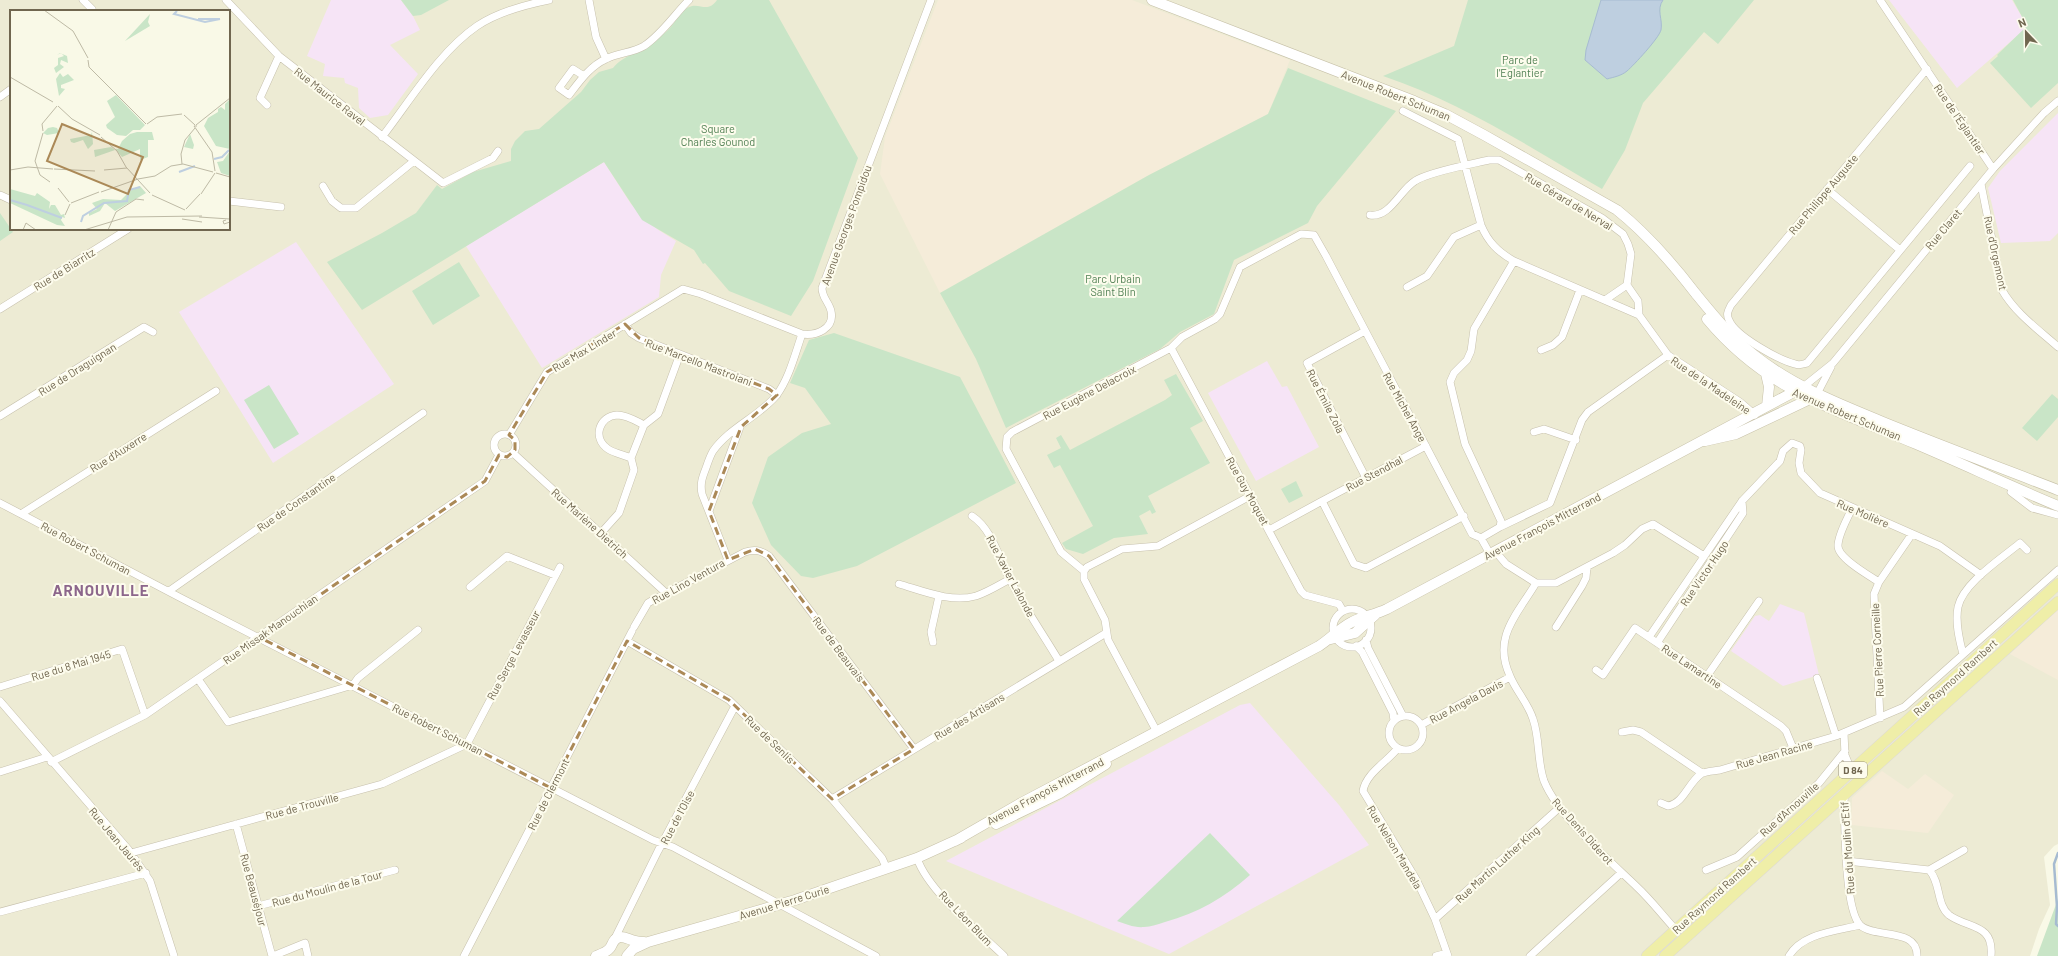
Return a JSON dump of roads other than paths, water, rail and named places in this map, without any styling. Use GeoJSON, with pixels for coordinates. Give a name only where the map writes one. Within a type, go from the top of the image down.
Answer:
{"type":"FeatureCollection","features":[{"type":"Feature","properties":{"kind":"main road","name":"Avenue Robert Schuman"},"geometry":{"type":"LineString","coordinates":[[1152,0],[1445,114],[1616,208],[1634,224],[1660,252],[1728,332],[1766,364],[1804,387],[1813,397],[2058,506]]}},
{"type":"Feature","properties":{"kind":"main road","name":"Avenue Robert Schuman"},"geometry":{"type":"LineString","coordinates":[[1660,252],[1715,329],[1741,355],[1766,374],[1794,392],[1813,397],[2058,490]]}},
{"type":"Feature","properties":{"kind":"main road"},"geometry":{"type":"LineString","coordinates":[[1766,374],[1770,393],[1767,406]]}},
{"type":"Feature","properties":{"kind":"main road","name":"Avenue François Mitterrand"},"geometry":{"type":"LineString","coordinates":[[917,858],[955,841],[1027,800],[1333,638],[1351,622],[1371,618],[1804,387]]}},
{"type":"Feature","properties":{"kind":"main road","name":"Avenue François Mitterrand"},"geometry":{"type":"LineString","coordinates":[[1697,443],[1736,434],[1813,397]]}},
{"type":"Feature","properties":{"kind":"main road","name":"Rue Raymond Rambert"},"geometry":{"type":"LineString","coordinates":[[1647,956],[2058,584]]}},
{"type":"Feature","properties":{"kind":"main road","name":"Rue Raymond Rambert"},"geometry":{"type":"LineString","coordinates":[[1665,956],[2058,602]]}},
{"type":"Feature","properties":{"kind":"main road","name":"D 84"},"geometry":{"type":"LineString","coordinates":[[1852,772],[1860,780]]}},
{"type":"Feature","properties":{"kind":"main road","name":"D 84"},"geometry":{"type":"LineString","coordinates":[[1836,786],[1844,795]]}},
{"type":"Feature","properties":{"kind":"main road","name":"Avenue Pierre Curie"},"geometry":{"type":"LineString","coordinates":[[602,956],[614,950],[619,938],[628,946],[648,942],[782,905],[917,858]]}},
{"type":"Feature","properties":{"kind":"main road","name":"Avenue Pierre Curie"},"geometry":{"type":"LineString","coordinates":[[596,956],[614,950]]}},
{"type":"Feature","properties":{"kind":"street"},"geometry":{"type":"LineString","coordinates":[[83,0],[92,9]]}},
{"type":"Feature","properties":{"kind":"street","name":"Rue Maurice Ravel"},"geometry":{"type":"LineString","coordinates":[[226,0],[232,10],[279,56],[443,183],[493,158],[498,151]]}},
{"type":"Feature","properties":{"kind":"street"},"geometry":{"type":"LineString","coordinates":[[382,136],[433,71],[464,36],[478,25],[498,15],[548,0]]}},
{"type":"Feature","properties":{"kind":"street"},"geometry":{"type":"LineString","coordinates":[[589,0],[596,37],[606,59]]}},
{"type":"Feature","properties":{"kind":"street"},"geometry":{"type":"LineString","coordinates":[[584,76],[606,59],[630,52],[643,46],[654,38],[689,0]]}},
{"type":"Feature","properties":{"kind":"street","name":"Avenue Georges Pompidou"},"geometry":{"type":"LineString","coordinates":[[683,289],[701,294],[802,334],[811,336],[818,334],[827,328],[831,313],[822,296],[822,288],[931,0]]}},
{"type":"Feature","properties":{"kind":"street","name":"Rue de l'Églantier"},"geometry":{"type":"LineString","coordinates":[[1880,0],[1993,169]]}},
{"type":"Feature","properties":{"kind":"street"},"geometry":{"type":"LineString","coordinates":[[267,105],[260,98],[279,56]]}},
{"type":"Feature","properties":{"kind":"street","name":"Rue Philippe Auguste"},"geometry":{"type":"LineString","coordinates":[[1900,250],[1807,362],[1796,364],[1750,342],[1729,322],[1727,313],[1730,305],[1927,69]]}},
{"type":"Feature","properties":{"kind":"street"},"geometry":{"type":"LineString","coordinates":[[0,97],[10,91]]}},
{"type":"Feature","properties":{"kind":"street","name":"Rue Claret"},"geometry":{"type":"LineString","coordinates":[[1813,397],[1833,363],[1993,169],[2038,120],[2058,102]]}},
{"type":"Feature","properties":{"kind":"street"},"geometry":{"type":"LineString","coordinates":[[1403,111],[1458,139],[1481,225],[1494,247],[1514,261],[1639,315],[1668,355]]}},
{"type":"Feature","properties":{"kind":"street","name":"Rue Gérard de Nerval"},"geometry":{"type":"LineString","coordinates":[[1370,215],[1377,216],[1384,212],[1416,180],[1489,160],[1499,160],[1614,226],[1623,234],[1631,254],[1627,285]]}},
{"type":"Feature","properties":{"kind":"street"},"geometry":{"type":"LineString","coordinates":[[323,186],[332,201],[341,208],[356,208],[414,162]]}},
{"type":"Feature","properties":{"kind":"street"},"geometry":{"type":"LineString","coordinates":[[1827,189],[1900,250],[1970,166]]}},
{"type":"Feature","properties":{"kind":"street","name":"Rue d'Orgemont"},"geometry":{"type":"LineString","coordinates":[[1982,184],[2002,290],[2007,300],[2016,310],[2058,347]]}},
{"type":"Feature","properties":{"kind":"street"},"geometry":{"type":"LineString","coordinates":[[0,195],[10,200]]}},
{"type":"Feature","properties":{"kind":"street"},"geometry":{"type":"LineString","coordinates":[[230,201],[281,207]]}},
{"type":"Feature","properties":{"kind":"street"},"geometry":{"type":"LineString","coordinates":[[1407,287],[1427,276],[1454,237],[1481,225]]}},
{"type":"Feature","properties":{"kind":"street","name":"Rue de Biarritz"},"geometry":{"type":"LineString","coordinates":[[0,309],[126,230]]}},
{"type":"Feature","properties":{"kind":"street","name":"Rue Eugène Delacroix"},"geometry":{"type":"LineString","coordinates":[[1084,571],[1061,552],[1006,449],[1007,437],[1012,432],[1171,348],[1182,337],[1215,319],[1220,314],[1240,267],[1302,234],[1314,235],[1326,256]]}},
{"type":"Feature","properties":{"kind":"street","name":"Rue Michel Ange"},"geometry":{"type":"LineString","coordinates":[[1326,256],[1464,516],[1472,534],[1481,538],[1492,553],[1506,564],[1536,584]]}},
{"type":"Feature","properties":{"kind":"street"},"geometry":{"type":"LineString","coordinates":[[1500,527],[1501,521],[1465,444],[1450,382],[1454,373],[1467,360],[1471,351],[1474,329],[1514,261]]}},
{"type":"Feature","properties":{"kind":"street"},"geometry":{"type":"LineString","coordinates":[[1605,300],[1627,285],[1638,301],[1639,315]]}},
{"type":"Feature","properties":{"kind":"street","name":"Rue Max Linder"},"geometry":{"type":"LineString","coordinates":[[509,435],[547,372],[683,289]]}},
{"type":"Feature","properties":{"kind":"street"},"geometry":{"type":"LineString","coordinates":[[1541,350],[1553,344],[1562,337],[1580,290]]}},
{"type":"Feature","properties":{"kind":"street","name":"Rue Marcello Mastroiani"},"geometry":{"type":"LineString","coordinates":[[625,324],[631,332],[640,338],[769,389],[777,395]]}},
{"type":"Feature","properties":{"kind":"street","name":"Rue de Draguignan"},"geometry":{"type":"LineString","coordinates":[[0,416],[144,327],[153,332]]}},
{"type":"Feature","properties":{"kind":"street","name":"Rue Émile Zola"},"geometry":{"type":"LineString","coordinates":[[1365,331],[1307,364],[1366,478]]}},
{"type":"Feature","properties":{"kind":"street","name":"Rue Lino Ventura"},"geometry":{"type":"LineString","coordinates":[[633,629],[648,603],[728,560],[700,485],[713,451],[722,441],[765,408],[777,395],[784,382],[802,334]]}},
{"type":"Feature","properties":{"kind":"street","name":"Rue Guy Moquet"},"geometry":{"type":"LineString","coordinates":[[1171,348],[1301,591],[1305,595],[1339,604],[1343,611]]}},
{"type":"Feature","properties":{"kind":"street"},"geometry":{"type":"LineString","coordinates":[[601,533],[619,513],[634,470],[631,458],[644,425],[658,414],[680,354]]}},
{"type":"Feature","properties":{"kind":"street","name":"Rue de la Madeleine"},"geometry":{"type":"LineString","coordinates":[[1481,538],[1500,527],[1550,503],[1576,440],[1582,420],[1588,412],[1668,355],[1754,413],[1760,423]]}},
{"type":"Feature","properties":{"kind":"street","name":"Rue Claret"},"geometry":{"type":"LineString","coordinates":[[1804,387],[1833,363]]}},
{"type":"Feature","properties":{"kind":"street","name":"Rue d'Auxerre"},"geometry":{"type":"LineString","coordinates":[[21,514],[216,391]]}},
{"type":"Feature","properties":{"kind":"street","name":"Rue de Constantine"},"geometry":{"type":"LineString","coordinates":[[169,591],[423,413]]}},
{"type":"Feature","properties":{"kind":"street"},"geometry":{"type":"LineString","coordinates":[[631,458],[606,448],[599,437],[600,426],[603,420],[616,415],[629,418],[644,425]]}},
{"type":"Feature","properties":{"kind":"street"},"geometry":{"type":"LineString","coordinates":[[709,511],[740,427]]}},
{"type":"Feature","properties":{"kind":"street"},"geometry":{"type":"LineString","coordinates":[[1534,432],[1544,429],[1576,440]]}},
{"type":"Feature","properties":{"kind":"street"},"geometry":{"type":"LineString","coordinates":[[502,434],[509,435],[516,443],[513,454],[507,457],[500,455],[495,450],[494,442],[502,434]]}},
{"type":"Feature","properties":{"kind":"street","name":"Rue Molière"},"geometry":{"type":"LineString","coordinates":[[1780,461],[1787,446],[1792,443],[1800,446],[1801,450],[1799,463],[1801,473],[1820,493],[1940,546],[1981,575]]}},
{"type":"Feature","properties":{"kind":"street","name":"Rue Stendhal"},"geometry":{"type":"LineString","coordinates":[[1269,530],[1322,500],[1426,446]]}},
{"type":"Feature","properties":{"kind":"street","name":"Rue Marlène Dietrich"},"geometry":{"type":"LineString","coordinates":[[513,454],[666,593]]}},
{"type":"Feature","properties":{"kind":"street","name":"Rue Missak Manouchian"},"geometry":{"type":"LineString","coordinates":[[49,759],[145,715],[481,484],[485,481],[500,455]]}},
{"type":"Feature","properties":{"kind":"street","name":"Rue Victor Hugo"},"geometry":{"type":"LineString","coordinates":[[1649,637],[1742,501],[1780,461]]}},
{"type":"Feature","properties":{"kind":"street"},"geometry":{"type":"LineString","coordinates":[[2011,492],[2032,508],[2058,515]]}},
{"type":"Feature","properties":{"kind":"street"},"geometry":{"type":"LineString","coordinates":[[1157,732],[1108,640],[1105,620],[1084,579],[1084,571],[1087,567],[1122,549],[1158,546],[1250,496]]}},
{"type":"Feature","properties":{"kind":"street"},"geometry":{"type":"LineString","coordinates":[[1322,500],[1354,564],[1366,568],[1464,516]]}},
{"type":"Feature","properties":{"kind":"street","name":"Rue Victor Hugo"},"geometry":{"type":"LineString","coordinates":[[1657,643],[1744,513],[1742,501]]}},
{"type":"Feature","properties":{"kind":"street","name":"Rue Robert Schuman"},"geometry":{"type":"LineString","coordinates":[[0,503],[782,905],[876,956]]}},
{"type":"Feature","properties":{"kind":"street"},"geometry":{"type":"LineString","coordinates":[[1852,508],[1839,540],[1839,550],[1845,558],[1879,582]]}},
{"type":"Feature","properties":{"kind":"street","name":"Rue Xavier Lalonde"},"geometry":{"type":"LineString","coordinates":[[972,516],[981,521],[992,540],[1010,579],[1059,661]]}},
{"type":"Feature","properties":{"kind":"street"},"geometry":{"type":"LineString","coordinates":[[1536,584],[1556,583],[1625,545],[1642,529],[1653,524],[1704,556]]}},
{"type":"Feature","properties":{"kind":"street","name":"Rue Pierre Corneille"},"geometry":{"type":"LineString","coordinates":[[1880,718],[1874,601],[1876,588],[1912,534]]}},
{"type":"Feature","properties":{"kind":"street"},"geometry":{"type":"LineString","coordinates":[[1963,654],[1959,634],[1958,607],[1966,591],[1981,575],[2020,543],[2027,550]]}},
{"type":"Feature","properties":{"kind":"street","name":"Rue de Beauvais"},"geometry":{"type":"LineString","coordinates":[[728,560],[754,549],[762,551],[769,556],[914,749]]}},
{"type":"Feature","properties":{"kind":"street"},"geometry":{"type":"LineString","coordinates":[[470,587],[507,556],[555,575]]}},
{"type":"Feature","properties":{"kind":"street","name":"Rue Serge Levasseur"},"geometry":{"type":"LineString","coordinates":[[467,744],[560,567]]}},
{"type":"Feature","properties":{"kind":"street"},"geometry":{"type":"LineString","coordinates":[[1556,627],[1582,586],[1586,578],[1587,567]]}},
{"type":"Feature","properties":{"kind":"street","name":"Rue Jean Racine"},"geometry":{"type":"LineString","coordinates":[[1702,773],[1720,770],[1836,736],[1904,707],[2058,570]]}},
{"type":"Feature","properties":{"kind":"street"},"geometry":{"type":"LineString","coordinates":[[899,584],[940,596],[964,598],[975,596],[1010,579]]}},
{"type":"Feature","properties":{"kind":"street","name":"Rue Denis Diderot"},"geometry":{"type":"LineString","coordinates":[[1536,584],[1508,627],[1504,637],[1504,658],[1510,677],[1533,718],[1540,769],[1545,782],[1560,808],[1621,873],[1638,887],[1676,930]]}},
{"type":"Feature","properties":{"kind":"street"},"geometry":{"type":"LineString","coordinates":[[934,642],[931,632],[940,596]]}},
{"type":"Feature","properties":{"kind":"street"},"geometry":{"type":"LineString","coordinates":[[1707,676],[1759,601]]}},
{"type":"Feature","properties":{"kind":"street"},"geometry":{"type":"LineString","coordinates":[[1357,609],[1371,618],[1371,631],[1366,640],[1356,646],[1347,646],[1333,638],[1334,622],[1343,611],[1357,609]]}},
{"type":"Feature","properties":{"kind":"street","name":"Rue Lamartine"},"geometry":{"type":"LineString","coordinates":[[1596,670],[1603,675],[1635,628],[1781,726],[1786,732],[1793,748]]}},
{"type":"Feature","properties":{"kind":"street","name":"Rue de Clermont"},"geometry":{"type":"LineString","coordinates":[[464,956],[633,629]]}},
{"type":"Feature","properties":{"kind":"street"},"geometry":{"type":"LineString","coordinates":[[198,679],[228,722],[353,685],[358,678],[418,630]]}},
{"type":"Feature","properties":{"kind":"street","name":"Rue des Artisans"},"geometry":{"type":"LineString","coordinates":[[832,799],[1106,633]]}},
{"type":"Feature","properties":{"kind":"street"},"geometry":{"type":"LineString","coordinates":[[1366,640],[1368,648],[1403,716]]}},
{"type":"Feature","properties":{"kind":"street","name":"Rue de Senlis"},"geometry":{"type":"LineString","coordinates":[[627,641],[723,696],[735,706],[832,799],[882,858],[886,869]]}},
{"type":"Feature","properties":{"kind":"street"},"geometry":{"type":"LineString","coordinates":[[1356,646],[1362,652],[1393,713],[1394,721],[1389,732],[1390,738],[1398,748],[1410,750],[1420,743],[1423,733],[1421,725],[1415,718],[1403,716],[1394,721]]}},
{"type":"Feature","properties":{"kind":"street","name":"Rue du 8 Mai 1945"},"geometry":{"type":"LineString","coordinates":[[0,687],[122,649],[145,715]]}},
{"type":"Feature","properties":{"kind":"street","name":"Rue Angela Davis"},"geometry":{"type":"LineString","coordinates":[[1421,725],[1510,677]]}},
{"type":"Feature","properties":{"kind":"street"},"geometry":{"type":"LineString","coordinates":[[1817,678],[1836,736]]}},
{"type":"Feature","properties":{"kind":"street","name":"Rue Jean Jaurès"},"geometry":{"type":"LineString","coordinates":[[0,701],[132,853],[146,873],[150,881],[174,956]]}},
{"type":"Feature","properties":{"kind":"street","name":"Rue de l'Oise"},"geometry":{"type":"LineString","coordinates":[[614,950],[620,928],[662,844],[735,706]]}},
{"type":"Feature","properties":{"kind":"street"},"geometry":{"type":"LineString","coordinates":[[1622,732],[1633,730],[1641,732],[1702,773],[1689,786],[1678,802],[1668,806],[1661,803]]}},
{"type":"Feature","properties":{"kind":"street"},"geometry":{"type":"LineString","coordinates":[[1844,733],[1847,762],[1852,772]]}},
{"type":"Feature","properties":{"kind":"street","name":"Rue de Trouville"},"geometry":{"type":"LineString","coordinates":[[132,853],[382,784],[467,744]]}},
{"type":"Feature","properties":{"kind":"street","name":"Rue Nelson Mandela"},"geometry":{"type":"LineString","coordinates":[[1398,748],[1369,776],[1364,783],[1363,791],[1413,874],[1435,920],[1448,954]]}},
{"type":"Feature","properties":{"kind":"street","name":"Rue d'Arnouville"},"geometry":{"type":"LineString","coordinates":[[1706,870],[1737,857],[1819,783],[1845,751]]}},
{"type":"Feature","properties":{"kind":"street"},"geometry":{"type":"LineString","coordinates":[[0,772],[49,759]]}},
{"type":"Feature","properties":{"kind":"street","name":"Rue du Moulin d'Etif"},"geometry":{"type":"LineString","coordinates":[[1844,795],[1849,894],[1853,910],[1860,925]]}},
{"type":"Feature","properties":{"kind":"street","name":"Rue Martin Luther King"},"geometry":{"type":"LineString","coordinates":[[1435,920],[1560,808]]}},
{"type":"Feature","properties":{"kind":"street","name":"Rue Beauséjour"},"geometry":{"type":"LineString","coordinates":[[236,824],[272,956]]}},
{"type":"Feature","properties":{"kind":"street"},"geometry":{"type":"LineString","coordinates":[[1847,860],[1929,870],[1964,850]]}},
{"type":"Feature","properties":{"kind":"street","name":"Rue Léon Blum"},"geometry":{"type":"LineString","coordinates":[[917,858],[922,870],[947,901],[1004,956]]}},
{"type":"Feature","properties":{"kind":"street","name":"Rue du Moulin de la Tour"},"geometry":{"type":"LineString","coordinates":[[258,906],[395,870]]}},
{"type":"Feature","properties":{"kind":"street"},"geometry":{"type":"LineString","coordinates":[[1929,870],[1935,878],[1945,910],[1956,918],[1982,930],[1991,943],[1991,956]]}},
{"type":"Feature","properties":{"kind":"street"},"geometry":{"type":"LineString","coordinates":[[0,912],[146,873]]}},
{"type":"Feature","properties":{"kind":"street"},"geometry":{"type":"LineString","coordinates":[[1530,956],[1621,873]]}},
{"type":"Feature","properties":{"kind":"street"},"geometry":{"type":"LineString","coordinates":[[1789,956],[1801,944],[1814,937],[1860,925],[1878,933],[1902,936],[1914,946],[1917,956]]}},
{"type":"Feature","properties":{"kind":"street"},"geometry":{"type":"LineString","coordinates":[[620,928],[628,946]]}},
{"type":"Feature","properties":{"kind":"street"},"geometry":{"type":"LineString","coordinates":[[272,956],[305,943],[308,956]]}},
{"type":"Feature","properties":{"kind":"street"},"geometry":{"type":"LineString","coordinates":[[1436,956],[1448,954]]}},
{"type":"Feature","properties":{"kind":"water"},"geometry":{"type":"Polygon","coordinates":[[[1601,0],[1663,0],[1660,7],[1661,30],[1656,39],[1627,71],[1607,79],[1585,60],[1586,50],[1601,0]]]}},
{"type":"Feature","properties":{"kind":"waterway"},"geometry":{"type":"LineString","coordinates":[[2058,853],[2054,864],[2057,907],[2056,924],[2058,926]]}},
{"type":"Feature","properties":{"kind":"district","name":"ARNOUVILLE"},"geometry":{"type":"Point","coordinates":[101,590]}},
{"type":"Feature","properties":{"kind":"park label","name":"Parc de l'Eglantier"},"geometry":{"type":"Point","coordinates":[1520,65]}},
{"type":"Feature","properties":{"kind":"park label","name":"Square Charles Gounod"},"geometry":{"type":"Point","coordinates":[718,134]}},
{"type":"Feature","properties":{"kind":"park label","name":"Parc Urbain Saint Blin"},"geometry":{"type":"Point","coordinates":[1113,284]}}]}
